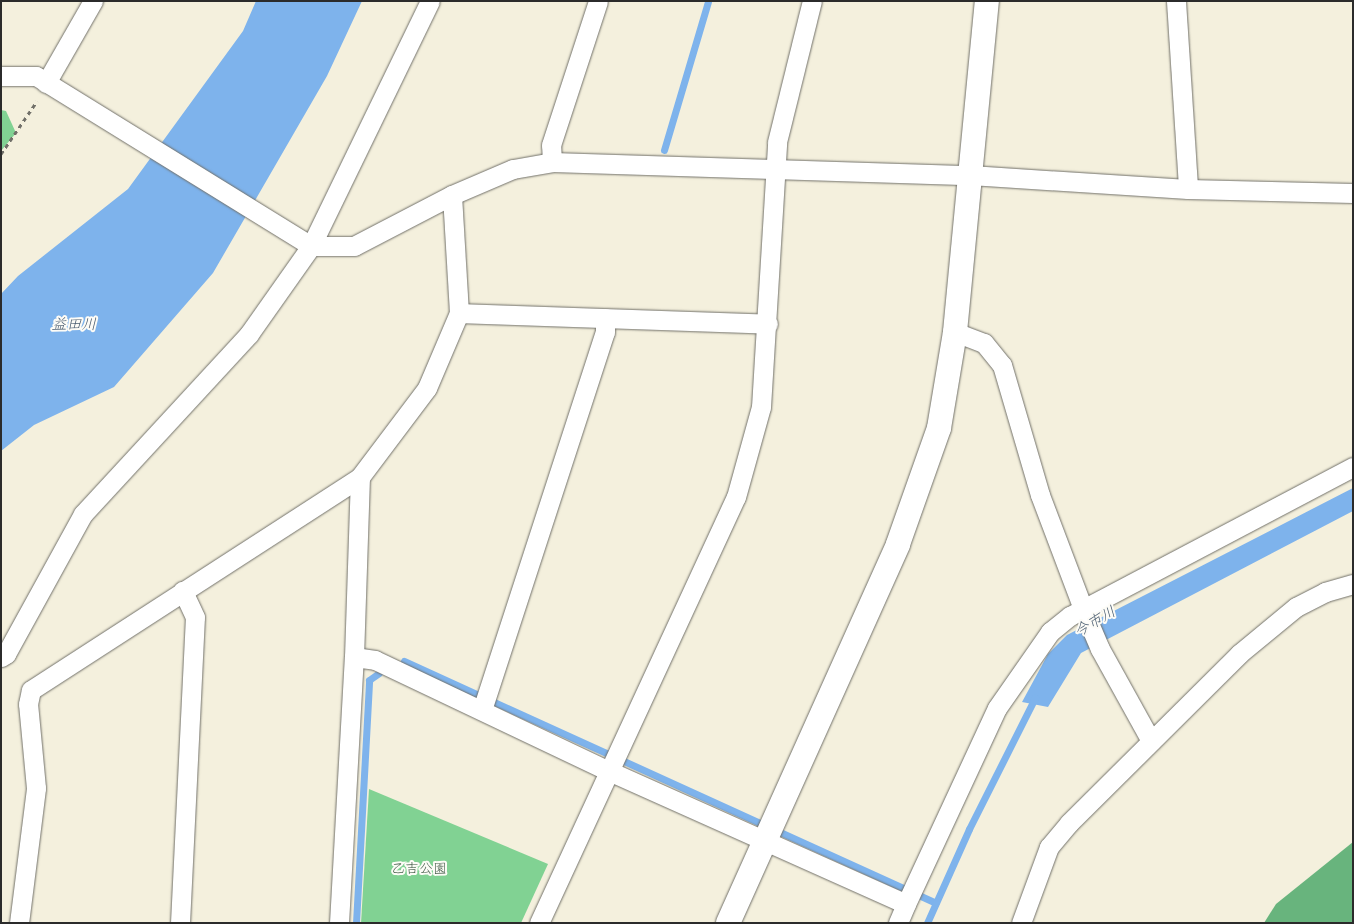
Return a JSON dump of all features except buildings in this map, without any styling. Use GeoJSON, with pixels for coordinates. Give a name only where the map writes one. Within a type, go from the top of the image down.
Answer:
{"type":"FeatureCollection","features":[{"type":"Feature","properties":{"kind":"street"},"geometry":{"type":"LineString","coordinates":[[46,83],[93,1]]}},
{"type":"Feature","properties":{"kind":"street"},"geometry":{"type":"LineString","coordinates":[[1,657],[6,654],[83,514],[249,334],[310,246],[430,1]]}},
{"type":"Feature","properties":{"kind":"street"},"geometry":{"type":"LineString","coordinates":[[552,162],[551,145],[598,1]]}},
{"type":"Feature","properties":{"kind":"street"},"geometry":{"type":"LineString","coordinates":[[539,923],[736,497],[761,407],[768,324],[778,142],[812,1]]}},
{"type":"Feature","properties":{"kind":"street"},"geometry":{"type":"LineString","coordinates":[[728,923],[898,544],[939,428],[955,332],[987,1]]}},
{"type":"Feature","properties":{"kind":"street"},"geometry":{"type":"LineString","coordinates":[[1176,1],[1188,188]]}},
{"type":"Feature","properties":{"kind":"street"},"geometry":{"type":"LineString","coordinates":[[1,76],[36,76],[287,229],[310,246],[354,246],[452,195],[513,169],[552,162],[970,175],[1188,188],[1353,193]]}},
{"type":"Feature","properties":{"kind":"street"},"geometry":{"type":"LineString","coordinates":[[19,923],[36,788],[28,704],[30,690],[360,477],[427,388],[459,314],[452,195]]}},
{"type":"Feature","properties":{"kind":"street"},"geometry":{"type":"LineString","coordinates":[[459,314],[768,324]]}},
{"type":"Feature","properties":{"kind":"street"},"geometry":{"type":"LineString","coordinates":[[482,710],[605,332],[605,318]]}},
{"type":"Feature","properties":{"kind":"street"},"geometry":{"type":"LineString","coordinates":[[955,332],[984,343],[1002,365],[1040,495],[1086,616],[1100,649],[1151,741]]}},
{"type":"Feature","properties":{"kind":"street"},"geometry":{"type":"LineString","coordinates":[[898,923],[997,708],[1050,632],[1086,616],[1353,467]]}},
{"type":"Feature","properties":{"kind":"street"},"geometry":{"type":"LineString","coordinates":[[339,923],[354,657],[360,477]]}},
{"type":"Feature","properties":{"kind":"street"},"geometry":{"type":"LineString","coordinates":[[1021,923],[1049,847],[1151,741],[1240,654],[1296,607],[1326,592],[1353,584]]}},
{"type":"Feature","properties":{"kind":"street"},"geometry":{"type":"LineString","coordinates":[[180,923],[195,617],[183,591]]}},
{"type":"Feature","properties":{"kind":"street"},"geometry":{"type":"LineString","coordinates":[[354,657],[375,660],[609,771],[906,904]]}},
{"type":"Feature","properties":{"kind":"path"},"geometry":{"type":"LineString","coordinates":[[1,154],[24,124],[46,83]]}},
{"type":"Feature","properties":{"kind":"green space"},"geometry":{"type":"Polygon","coordinates":[[[1,110],[6,111],[16,133],[1,151],[1,110]]]}},
{"type":"Feature","properties":{"kind":"green space","name":"乙吉公園"},"geometry":{"type":"Polygon","coordinates":[[[369,789],[548,864],[521,923],[361,923],[369,789]]]}},
{"type":"Feature","properties":{"kind":"green space"},"geometry":{"type":"Polygon","coordinates":[[[1353,842],[1353,923],[1264,923],[1276,904],[1353,842]]]}},
{"type":"Feature","properties":{"kind":"water","name":"益田川"},"geometry":{"type":"Polygon","coordinates":[[[256,1],[362,1],[327,76],[213,273],[114,387],[34,425],[1,451],[1,294],[18,276],[128,189],[243,31],[256,1]]]}},
{"type":"Feature","properties":{"kind":"water"},"geometry":{"type":"Polygon","coordinates":[[[1353,488],[1353,511],[1081,653],[1048,707],[1022,702],[1048,654],[1067,635],[1353,488]]]}},
{"type":"Feature","properties":{"kind":"waterway"},"geometry":{"type":"LineString","coordinates":[[664,150],[708,1]]}},
{"type":"Feature","properties":{"kind":"waterway"},"geometry":{"type":"LineString","coordinates":[[404,661],[936,903]]}},
{"type":"Feature","properties":{"kind":"waterway"},"geometry":{"type":"LineString","coordinates":[[356,923],[369,680],[379,673]]}},
{"type":"Feature","properties":{"kind":"waterway","name":"今市川"},"geometry":{"type":"LineString","coordinates":[[927,923],[969,829],[1035,698]]}}]}
